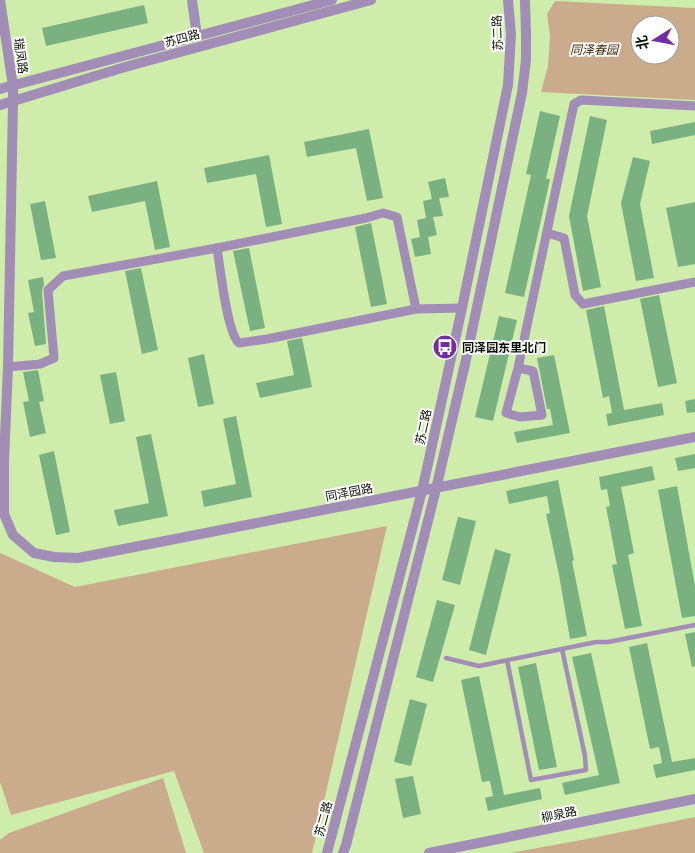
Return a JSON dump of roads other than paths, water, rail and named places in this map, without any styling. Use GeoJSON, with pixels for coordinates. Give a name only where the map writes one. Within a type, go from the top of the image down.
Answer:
{"type":"FeatureCollection","features":[{"type":"Feature","properties":{"kind":"street","name":"瑞凤路"},"geometry":{"type":"LineString","coordinates":[[0,0],[13,86],[8,367],[4,461],[4,514],[13,535]]}},
{"type":"Feature","properties":{"kind":"street"},"geometry":{"type":"LineString","coordinates":[[192,0],[197,36]]}},
{"type":"Feature","properties":{"kind":"street","name":"苏四路"},"geometry":{"type":"LineString","coordinates":[[0,89],[332,0]]}},
{"type":"Feature","properties":{"kind":"street","name":"苏四路"},"geometry":{"type":"LineString","coordinates":[[0,105],[125,67],[372,0]]}},
{"type":"Feature","properties":{"kind":"street","name":"苏二路"},"geometry":{"type":"LineString","coordinates":[[327,853],[422,491],[462,308],[508,85],[511,34],[508,0]]}},
{"type":"Feature","properties":{"kind":"street"},"geometry":{"type":"LineString","coordinates":[[343,853],[436,489],[465,364],[522,93],[526,60],[525,0]]}},
{"type":"Feature","properties":{"kind":"street"},"geometry":{"type":"LineString","coordinates":[[518,368],[533,371],[542,415],[520,418],[506,412],[518,368],[574,104],[582,100],[695,106]]}},
{"type":"Feature","properties":{"kind":"street"},"geometry":{"type":"LineString","coordinates":[[8,367],[40,364],[54,358],[48,290],[63,276],[217,248],[383,213],[397,217],[416,309]]}},
{"type":"Feature","properties":{"kind":"street"},"geometry":{"type":"LineString","coordinates":[[547,233],[564,238],[575,295],[583,304],[695,282]]}},
{"type":"Feature","properties":{"kind":"street"},"geometry":{"type":"LineString","coordinates":[[217,248],[230,325],[235,340],[239,343],[416,309],[462,308]]}},
{"type":"Feature","properties":{"kind":"street","name":"同泽园路"},"geometry":{"type":"LineString","coordinates":[[13,535],[34,553],[54,558],[78,558],[695,437]]}},
{"type":"Feature","properties":{"kind":"street","name":"柳泉路"},"geometry":{"type":"LineString","coordinates":[[429,853],[695,799]]}},
{"type":"Feature","properties":{"kind":"lane"},"geometry":{"type":"LineString","coordinates":[[446,658],[478,666],[695,625]]}},
{"type":"Feature","properties":{"kind":"lane"},"geometry":{"type":"LineString","coordinates":[[507,660],[531,780],[577,772],[586,770],[562,649]]}},
{"type":"Feature","properties":{"kind":"place","name":"同泽园东里北门"},"geometry":{"type":"Point","coordinates":[445,347]}},
{"type":"Feature","properties":{"kind":"park label","name":"同泽春园"},"geometry":{"type":"Point","coordinates":[594,49]}}]}
